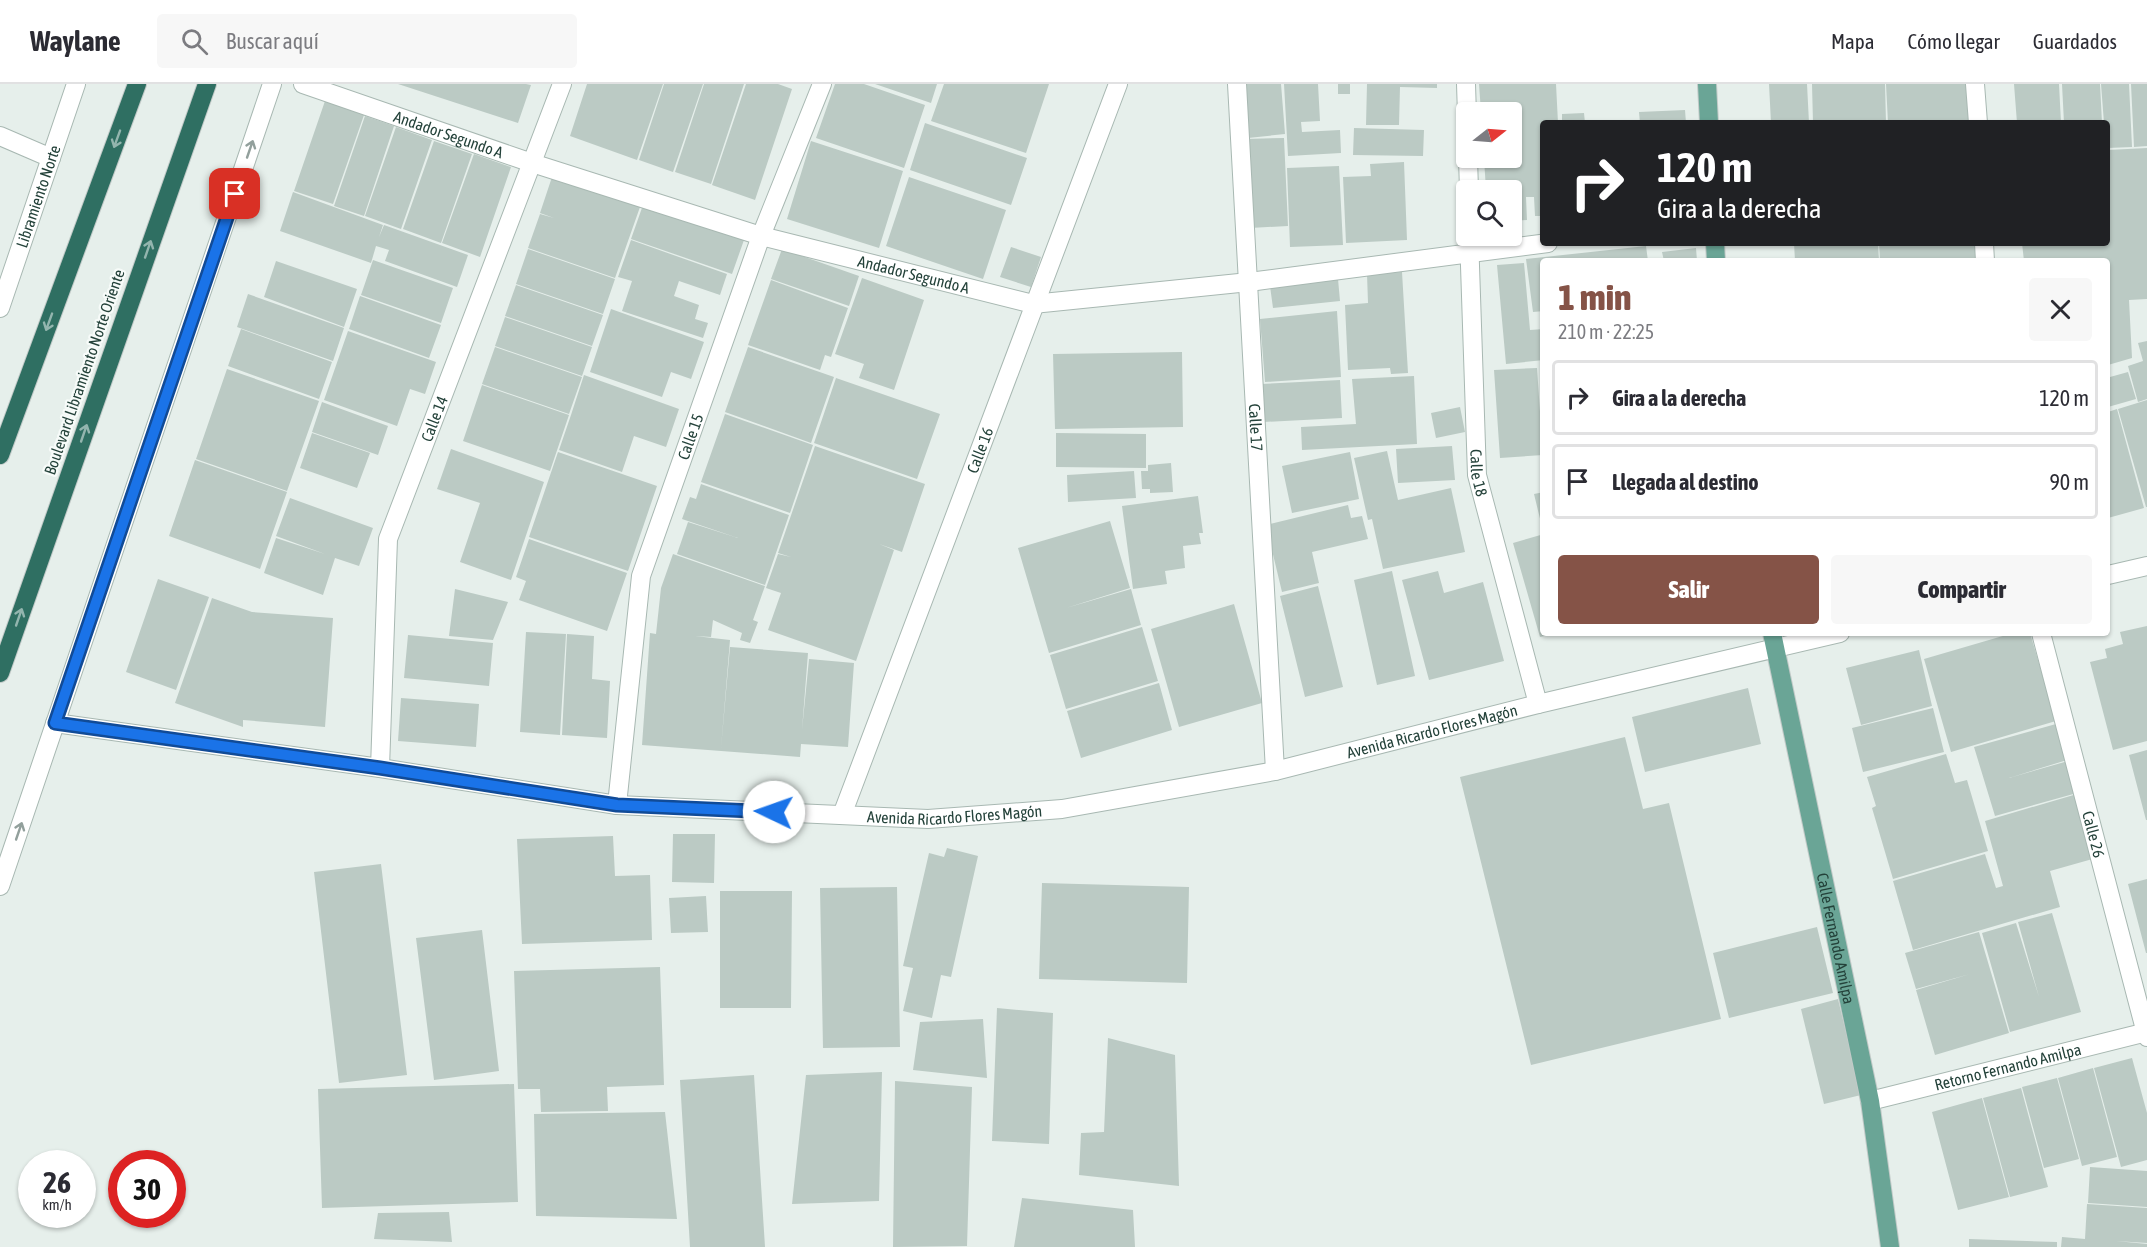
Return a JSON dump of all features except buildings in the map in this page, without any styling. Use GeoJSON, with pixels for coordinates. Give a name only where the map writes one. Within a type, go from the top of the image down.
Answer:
{"type":"FeatureCollection","features":[{"type":"Feature","properties":{"kind":"highway"},"geometry":{"type":"LineString","coordinates":[[0,455],[137,84]]}},
{"type":"Feature","properties":{"kind":"highway","name":"Boulevard Libramiento Norte Oriente"},"geometry":{"type":"LineString","coordinates":[[0,673],[207,84]]}},
{"type":"Feature","properties":{"kind":"main road"},"geometry":{"type":"LineString","coordinates":[[1707,84],[1709,120]]}},
{"type":"Feature","properties":{"kind":"main road","name":"Calle Fernando Amilpa"},"geometry":{"type":"LineString","coordinates":[[1773,640],[1870,1101],[1890,1247]]}},
{"type":"Feature","properties":{"kind":"street","name":"Libramiento Norte"},"geometry":{"type":"LineString","coordinates":[[0,308],[76,84]]}},
{"type":"Feature","properties":{"kind":"street"},"geometry":{"type":"LineString","coordinates":[[0,886],[272,84]]}},
{"type":"Feature","properties":{"kind":"street","name":"Andador Segundo A"},"geometry":{"type":"LineString","coordinates":[[303,84],[532,163],[761,236],[1033,304],[1249,282],[1458,246]]}},
{"type":"Feature","properties":{"kind":"street","name":"Calle 14"},"geometry":{"type":"LineString","coordinates":[[380,768],[388,539],[562,84]]}},
{"type":"Feature","properties":{"kind":"street","name":"Calle 15"},"geometry":{"type":"LineString","coordinates":[[617,805],[641,576],[761,236],[822,84]]}},
{"type":"Feature","properties":{"kind":"street","name":"Calle 16"},"geometry":{"type":"LineString","coordinates":[[842,815],[1033,304],[1118,84]]}},
{"type":"Feature","properties":{"kind":"street","name":"Calle 17"},"geometry":{"type":"LineString","coordinates":[[1237,84],[1275,771]]}},
{"type":"Feature","properties":{"kind":"street"},"geometry":{"type":"LineString","coordinates":[[1466,84],[1467,102]]}},
{"type":"Feature","properties":{"kind":"street"},"geometry":{"type":"LineString","coordinates":[[1975,84],[1978,120]]}},
{"type":"Feature","properties":{"kind":"street"},"geometry":{"type":"LineString","coordinates":[[0,136],[51,158]]}},
{"type":"Feature","properties":{"kind":"street","name":"Andador Segundo A"},"geometry":{"type":"LineString","coordinates":[[1522,243],[1540,243]]}},
{"type":"Feature","properties":{"kind":"street","name":"Calle 18"},"geometry":{"type":"LineString","coordinates":[[1470,246],[1477,475],[1538,704]]}},
{"type":"Feature","properties":{"kind":"street"},"geometry":{"type":"LineString","coordinates":[[2110,575],[2147,566]]}},
{"type":"Feature","properties":{"kind":"street","name":"Avenida Ricardo Flores Magón"},"geometry":{"type":"LineString","coordinates":[[55,723],[380,768],[617,805],[928,819],[1062,809],[1275,771],[1538,704],[1773,640],[1811,636]]}},
{"type":"Feature","properties":{"kind":"street","name":"Calle 26"},"geometry":{"type":"LineString","coordinates":[[2042,636],[2147,1034]]}},
{"type":"Feature","properties":{"kind":"street","name":"Retorno Fernando Amilpa"},"geometry":{"type":"LineString","coordinates":[[1870,1101],[2147,1034]]}},
{"type":"Feature","properties":{"kind":"route"},"geometry":{"type":"LineString","coordinates":[[235,194],[55,723],[380,768],[617,805],[774,812]]}}]}
